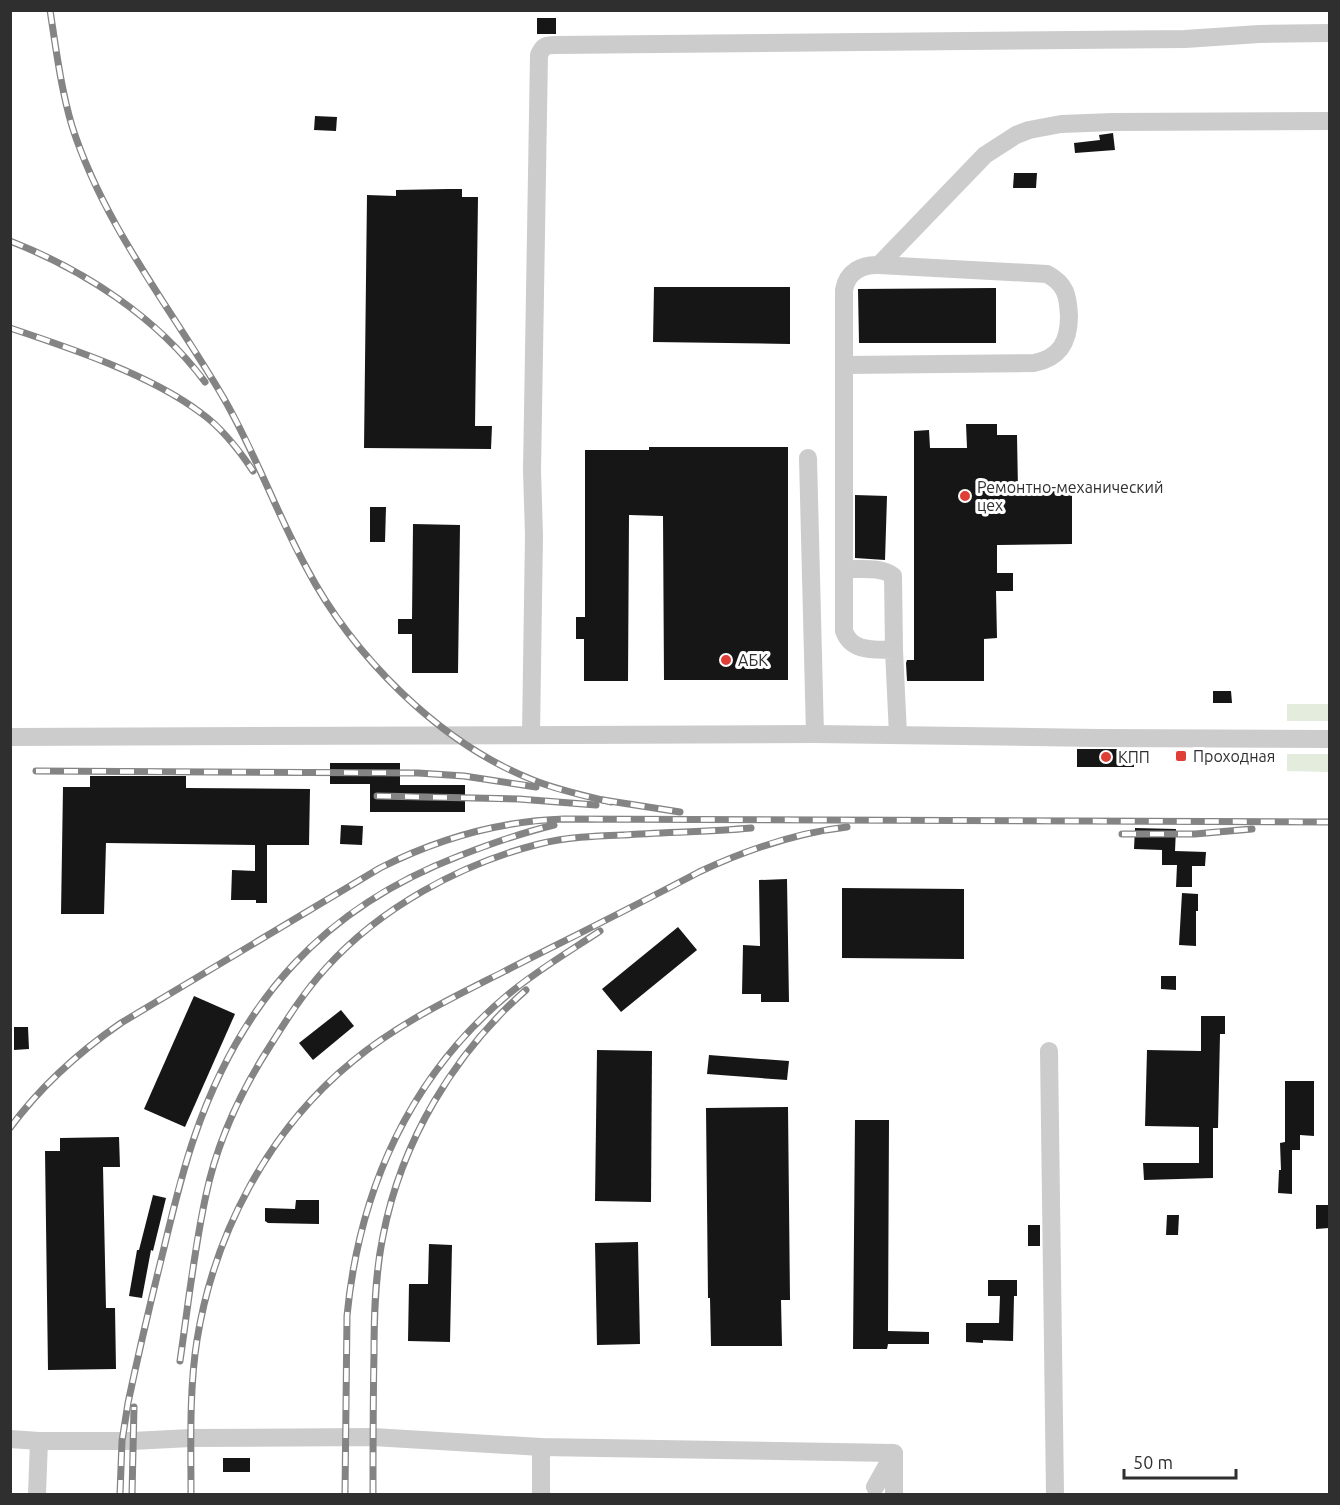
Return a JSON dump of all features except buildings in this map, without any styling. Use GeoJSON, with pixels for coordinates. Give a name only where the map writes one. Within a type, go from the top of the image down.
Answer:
{"type":"FeatureCollection","features":[{"type":"Feature","properties":{"kind":"lane"},"geometry":{"type":"LineString","coordinates":[[531,734],[534,535],[532,459],[539,55],[546,45],[1185,39],[1258,34],[1329,33]]}},
{"type":"Feature","properties":{"kind":"lane"},"geometry":{"type":"LineString","coordinates":[[879,265],[985,155],[1016,135],[1029,130],[1061,124],[1113,122],[1329,121]]}},
{"type":"Feature","properties":{"kind":"lane"},"geometry":{"type":"LineString","coordinates":[[845,365],[1034,363],[1043,361],[1058,353],[1068,338],[1068,295],[1060,283],[1047,274],[871,264],[859,268],[845,284],[844,631],[848,640],[856,647],[894,650]]}},
{"type":"Feature","properties":{"kind":"lane"},"geometry":{"type":"LineString","coordinates":[[808,458],[815,734]]}},
{"type":"Feature","properties":{"kind":"lane"},"geometry":{"type":"LineString","coordinates":[[844,569],[879,570],[893,576],[898,735]]}},
{"type":"Feature","properties":{"kind":"lane"},"geometry":{"type":"LineString","coordinates":[[10,737],[815,734],[1329,739]]}},
{"type":"Feature","properties":{"kind":"lane"},"geometry":{"type":"LineString","coordinates":[[1049,1051],[1055,1494]]}},
{"type":"Feature","properties":{"kind":"lane"},"geometry":{"type":"LineString","coordinates":[[10,1439],[39,1441],[373,1437],[542,1448],[894,1454]]}},
{"type":"Feature","properties":{"kind":"lane"},"geometry":{"type":"LineString","coordinates":[[37,1494],[39,1441]]}},
{"type":"Feature","properties":{"kind":"lane"},"geometry":{"type":"LineString","coordinates":[[541,1494],[542,1448]]}},
{"type":"Feature","properties":{"kind":"lane"},"geometry":{"type":"LineString","coordinates":[[875,1487],[894,1454]]}},
{"type":"Feature","properties":{"kind":"lane"},"geometry":{"type":"LineString","coordinates":[[894,1454],[894,1494]]}},
{"type":"Feature","properties":{"kind":"green space"},"geometry":{"type":"Polygon","coordinates":[[[1287,704],[1329,704],[1329,721],[1287,721],[1287,704]]]}},
{"type":"Feature","properties":{"kind":"green space"},"geometry":{"type":"Polygon","coordinates":[[[1287,754],[1329,754],[1329,772],[1287,771],[1287,754]]]}},
{"type":"Feature","properties":{"kind":"railway"},"geometry":{"type":"LineString","coordinates":[[50,10],[68,112],[86,163],[102,198],[140,266],[223,397],[306,567],[325,600],[373,663],[402,693],[432,720],[464,743],[498,764],[533,780],[611,802]]}},
{"type":"Feature","properties":{"kind":"railway"},"geometry":{"type":"LineString","coordinates":[[10,241],[92,281],[142,316],[186,358],[205,382]]}},
{"type":"Feature","properties":{"kind":"railway"},"geometry":{"type":"LineString","coordinates":[[10,328],[109,364],[181,399],[216,425],[253,471]]}},
{"type":"Feature","properties":{"kind":"railway"},"geometry":{"type":"LineString","coordinates":[[36,771],[418,773],[464,776],[536,787]]}},
{"type":"Feature","properties":{"kind":"railway"},"geometry":{"type":"LineString","coordinates":[[377,796],[519,799],[596,805]]}},
{"type":"Feature","properties":{"kind":"railway"},"geometry":{"type":"LineString","coordinates":[[603,800],[680,812]]}},
{"type":"Feature","properties":{"kind":"railway"},"geometry":{"type":"LineString","coordinates":[[10,1128],[34,1098],[61,1071],[121,1023],[380,868],[424,848],[469,833],[516,823],[564,819],[1330,822]]}},
{"type":"Feature","properties":{"kind":"railway"},"geometry":{"type":"LineString","coordinates":[[120,1494],[122,1441],[128,1403],[178,1191],[195,1135],[214,1086],[237,1041],[264,1001],[294,964],[329,931],[367,902],[411,877],[459,856],[554,825]]}},
{"type":"Feature","properties":{"kind":"railway"},"geometry":{"type":"LineString","coordinates":[[191,1494],[194,1359],[205,1300],[217,1261],[231,1223],[271,1152],[295,1119],[323,1088],[371,1047],[426,1012],[699,872],[771,844],[809,833],[847,827]]}},
{"type":"Feature","properties":{"kind":"railway"},"geometry":{"type":"LineString","coordinates":[[180,1361],[202,1216],[223,1136],[249,1081],[283,1026],[318,977],[347,946],[396,908],[451,876],[480,863],[539,844],[592,836],[751,828]]}},
{"type":"Feature","properties":{"kind":"railway"},"geometry":{"type":"LineString","coordinates":[[1122,834],[1195,834],[1252,829]]}},
{"type":"Feature","properties":{"kind":"railway"},"geometry":{"type":"LineString","coordinates":[[345,1494],[347,1316],[353,1269],[363,1224],[377,1180],[396,1138],[418,1098],[444,1060],[475,1025],[510,993],[600,931]]}},
{"type":"Feature","properties":{"kind":"railway"},"geometry":{"type":"LineString","coordinates":[[373,1494],[374,1325],[378,1265],[391,1201],[417,1133],[434,1101],[476,1042],[526,990]]}},
{"type":"Feature","properties":{"kind":"railway"},"geometry":{"type":"LineString","coordinates":[[132,1494],[134,1407]]}},
{"type":"Feature","properties":{"kind":"place","name":"Ремонтно-механический цех"},"geometry":{"type":"Point","coordinates":[965,496]}},
{"type":"Feature","properties":{"kind":"place","name":"АБК"},"geometry":{"type":"Point","coordinates":[726,660]}},
{"type":"Feature","properties":{"kind":"place","name":"Проходная"},"geometry":{"type":"Point","coordinates":[1181,756]}},
{"type":"Feature","properties":{"kind":"place","name":"КПП"},"geometry":{"type":"Point","coordinates":[1106,757]}}]}
